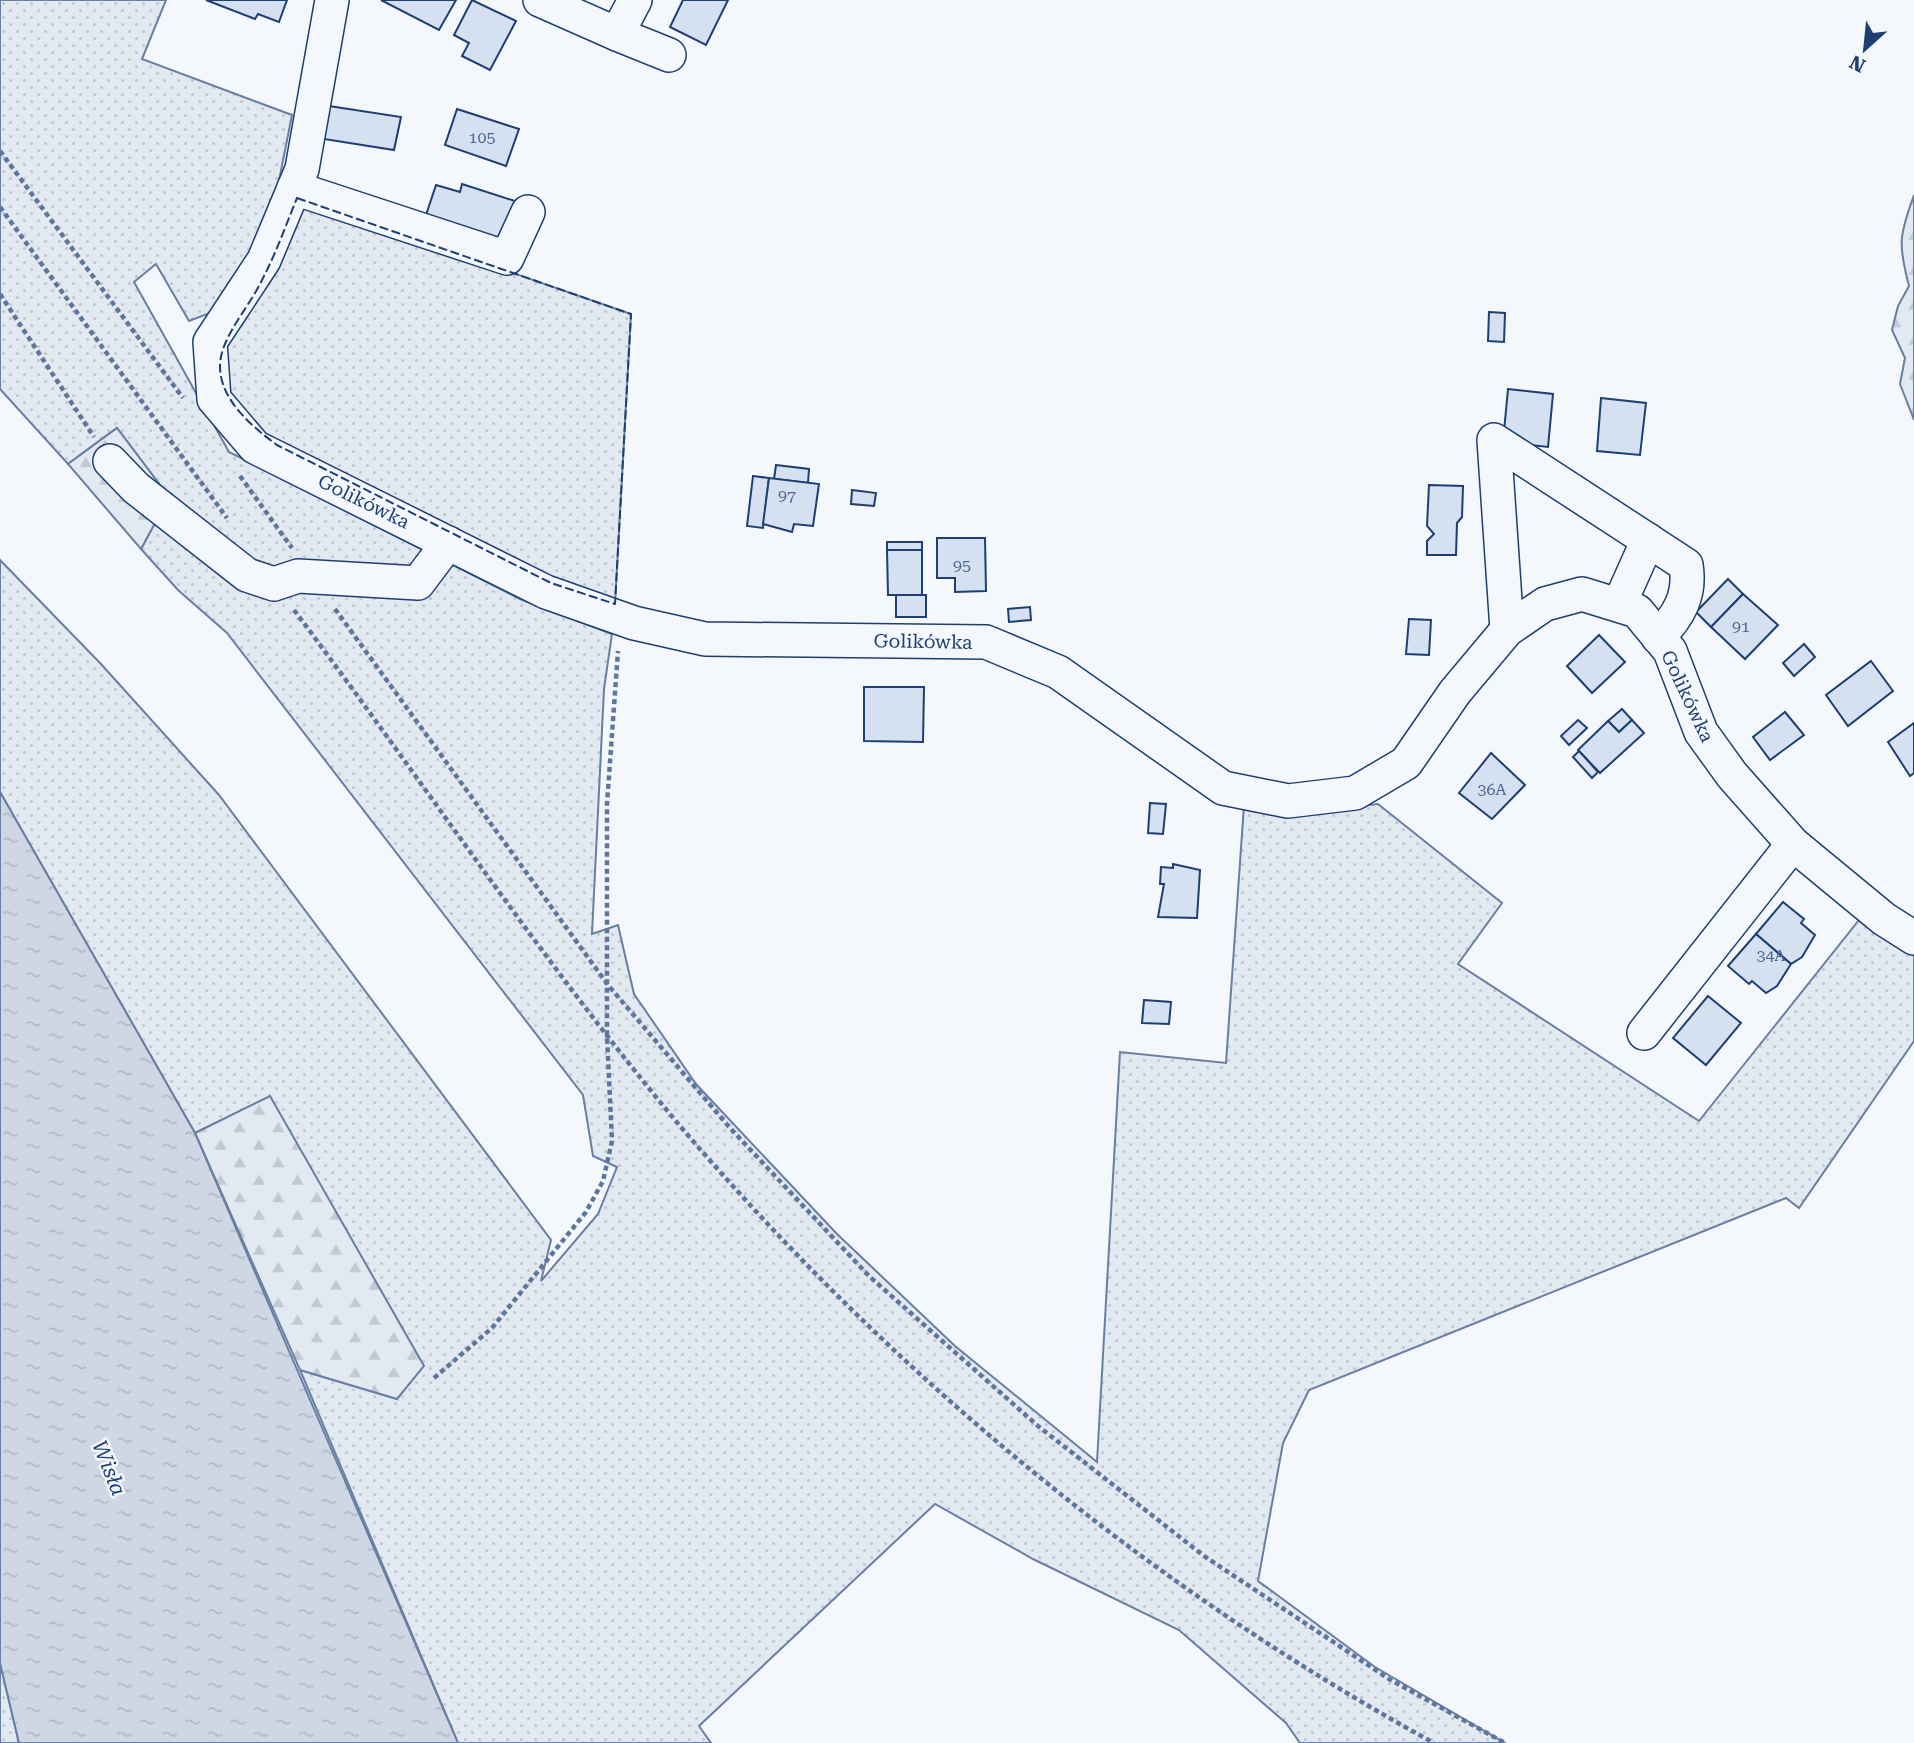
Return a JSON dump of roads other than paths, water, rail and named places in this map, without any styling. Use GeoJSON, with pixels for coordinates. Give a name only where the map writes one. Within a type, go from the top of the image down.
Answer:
{"type":"FeatureCollection","features":[{"type":"Feature","properties":{"kind":"street","name":"Golikówka"},"geometry":{"type":"LineString","coordinates":[[332,0],[302,169],[264,260],[211,342],[214,399],[244,457],[448,543],[546,593],[620,619],[705,639],[986,642],[1058,672],[1223,788],[1289,801],[1355,793],[1406,763],[1455,692],[1507,630],[1545,604],[1582,594],[1637,611],[1670,651],[1701,732],[1732,775],[1793,844],[1884,919],[1914,938]]}},
{"type":"Feature","properties":{"kind":"street"},"geometry":{"type":"LineString","coordinates":[[540,0],[668,55]]}},
{"type":"Feature","properties":{"kind":"street"},"geometry":{"type":"LineString","coordinates":[[617,34],[635,0]]}},
{"type":"Feature","properties":{"kind":"street"},"geometry":{"type":"LineString","coordinates":[[294,188],[507,258],[528,212]]}},
{"type":"Feature","properties":{"kind":"street"},"geometry":{"type":"LineString","coordinates":[[205,429],[244,457]]}},
{"type":"Feature","properties":{"kind":"street"},"geometry":{"type":"LineString","coordinates":[[1507,630],[1494,440],[1686,565],[1689,585],[1673,622],[1658,637]]}},
{"type":"Feature","properties":{"kind":"street"},"geometry":{"type":"LineString","coordinates":[[110,461],[136,488],[247,575],[274,584],[298,576],[418,583],[448,543]]}},
{"type":"Feature","properties":{"kind":"street"},"geometry":{"type":"LineString","coordinates":[[1619,605],[1648,540]]}},
{"type":"Feature","properties":{"kind":"street"},"geometry":{"type":"LineString","coordinates":[[1644,1033],[1793,844]]}},
{"type":"Feature","properties":{"kind":"water","name":"Wisła"},"geometry":{"type":"Polygon","coordinates":[[[0,792],[195,1133],[458,1743],[19,1743],[0,1663],[0,792]]]}}]}
